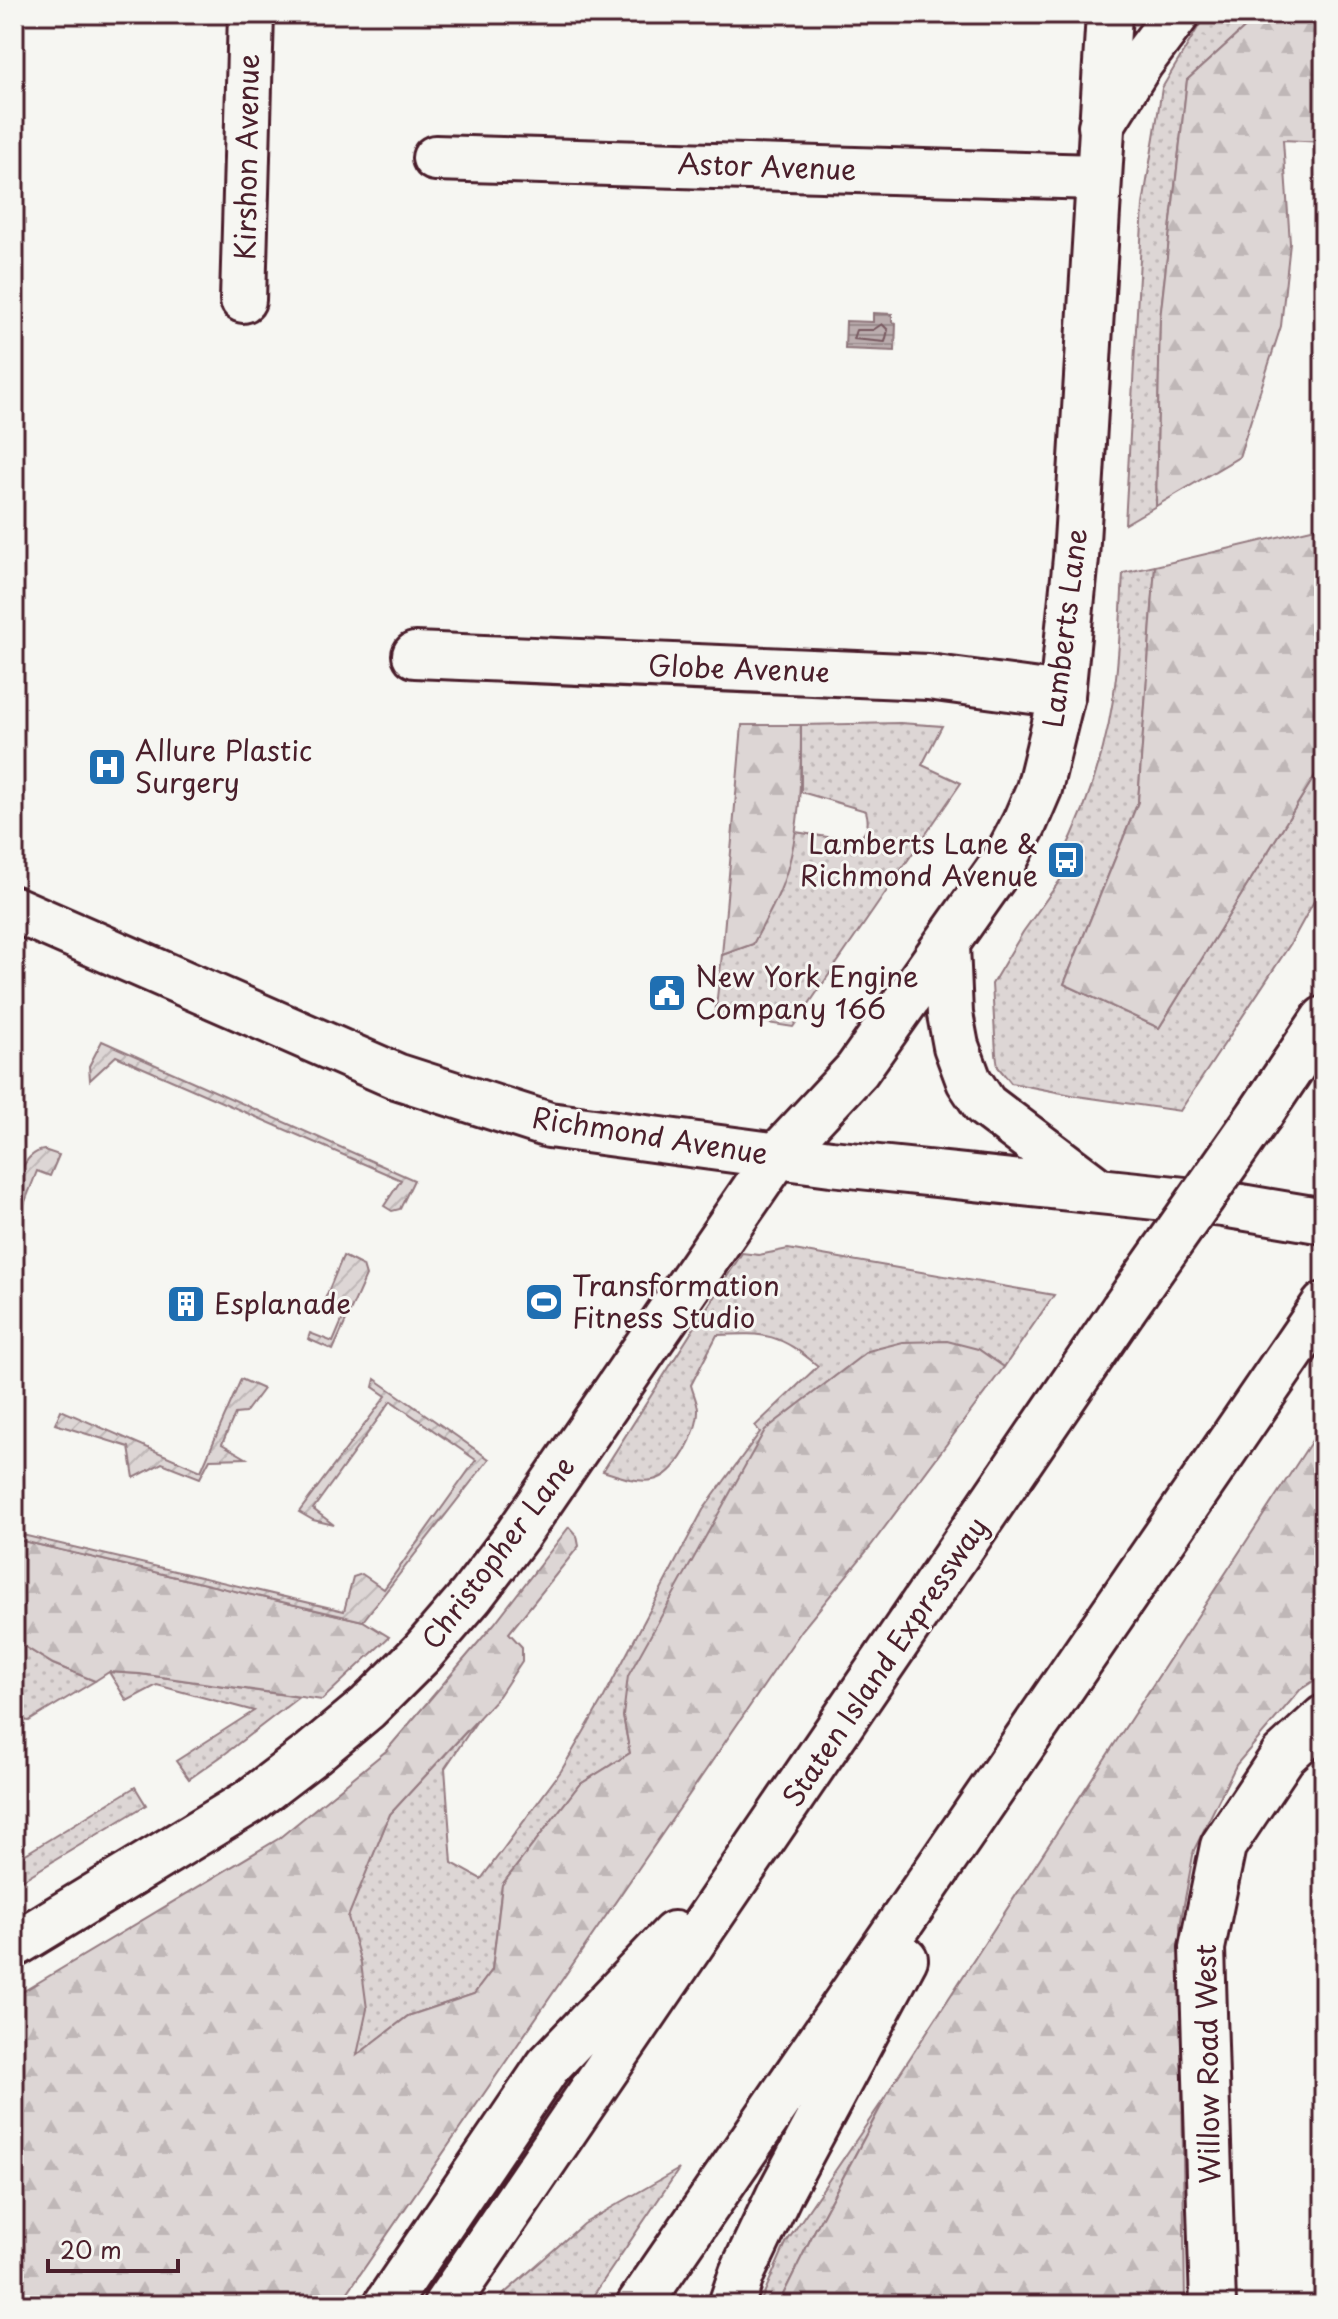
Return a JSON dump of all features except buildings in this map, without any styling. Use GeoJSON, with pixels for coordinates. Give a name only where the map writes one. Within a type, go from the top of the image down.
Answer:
{"type":"FeatureCollection","features":[{"type":"Feature","properties":{"kind":"main road","name":"Kirshon Avenue"},"geometry":{"type":"LineString","coordinates":[[243,300],[251,14]]}},
{"type":"Feature","properties":{"kind":"main road","name":"Lamberts Lane"},"geometry":{"type":"LineString","coordinates":[[777,1156],[857,1070],[947,945],[1004,862],[1039,789],[1062,695],[1076,558],[1109,14]]}},
{"type":"Feature","properties":{"kind":"main road"},"geometry":{"type":"LineString","coordinates":[[1101,126],[1141,62],[1177,14]]}},
{"type":"Feature","properties":{"kind":"main road","name":"Astor Avenue"},"geometry":{"type":"LineString","coordinates":[[435,158],[1098,177]]}},
{"type":"Feature","properties":{"kind":"main road","name":"Globe Avenue"},"geometry":{"type":"LineString","coordinates":[[415,655],[928,677],[1062,695]]}},
{"type":"Feature","properties":{"kind":"main road","name":"Richmond Avenue"},"geometry":{"type":"LineString","coordinates":[[14,909],[396,1076],[549,1125],[777,1156],[1223,1204],[1324,1221]]}},
{"type":"Feature","properties":{"kind":"main road"},"geometry":{"type":"LineString","coordinates":[[947,945],[950,1014],[956,1046],[969,1081],[985,1105],[1101,1192]]}},
{"type":"Feature","properties":{"kind":"main road","name":"Staten Island Expressway"},"geometry":{"type":"LineString","coordinates":[[446,2305],[1324,1019]]}},
{"type":"Feature","properties":{"kind":"main road","name":"Christopher Lane"},"geometry":{"type":"LineString","coordinates":[[14,1945],[249,1802],[367,1708],[422,1653],[518,1534],[777,1156]]}},
{"type":"Feature","properties":{"kind":"main road"},"geometry":{"type":"LineString","coordinates":[[639,2305],[1315,1318]]}},
{"type":"Feature","properties":{"kind":"main road","name":"Willow Road West"},"geometry":{"type":"LineString","coordinates":[[1213,2305],[1202,1948],[1223,1846],[1283,1756],[1324,1718]]}},
{"type":"Feature","properties":{"kind":"main road"},"geometry":{"type":"LineString","coordinates":[[731,2305],[742,2273],[780,2193],[1011,1759]]}},
{"type":"Feature","properties":{"kind":"main road"},"geometry":{"type":"LineString","coordinates":[[386,2305],[548,2066],[766,1837]]}},
{"type":"Feature","properties":{"kind":"green space"},"geometry":{"type":"Polygon","coordinates":[[[1206,14],[1260,14],[1187,80],[1160,319],[1156,506],[1125,524],[1143,205],[1162,88],[1206,14]]]}},
{"type":"Feature","properties":{"kind":"green space"},"geometry":{"type":"Polygon","coordinates":[[[1260,14],[1324,14],[1324,142],[1283,140],[1290,243],[1281,326],[1239,457],[1156,506],[1160,319],[1187,80],[1260,14]]]}},
{"type":"Feature","properties":{"kind":"green space"},"geometry":{"type":"Polygon","coordinates":[[[1324,526],[1324,761],[1159,1028],[1064,984],[1138,802],[1155,566],[1324,526]]]}},
{"type":"Feature","properties":{"kind":"green space"},"geometry":{"type":"Polygon","coordinates":[[[1155,566],[1138,802],[1064,984],[1159,1028],[1324,761],[1324,883],[1291,943],[1180,1111],[1011,1083],[998,1067],[992,984],[1023,932],[1068,869],[1059,863],[1088,796],[1103,749],[1113,702],[1123,573],[1155,566]]]}},
{"type":"Feature","properties":{"kind":"green space"},"geometry":{"type":"Polygon","coordinates":[[[900,723],[942,726],[922,765],[961,783],[793,1027],[715,1015],[722,955],[753,944],[780,890],[795,832],[853,841],[862,836],[866,829],[866,811],[801,792],[801,725],[900,723]]]}},
{"type":"Feature","properties":{"kind":"green space"},"geometry":{"type":"Polygon","coordinates":[[[742,725],[801,725],[798,810],[786,873],[763,925],[753,944],[722,955],[742,725]]]}},
{"type":"Feature","properties":{"kind":"green space"},"geometry":{"type":"Polygon","coordinates":[[[102,1041],[414,1180],[400,1209],[392,1211],[384,1206],[401,1180],[116,1056],[90,1080],[89,1066],[102,1041]]]}},
{"type":"Feature","properties":{"kind":"green space"},"geometry":{"type":"Polygon","coordinates":[[[44,1150],[59,1155],[50,1176],[37,1171],[23,1207],[14,1207],[17,1181],[24,1164],[44,1150]]]}},
{"type":"Feature","properties":{"kind":"green space"},"geometry":{"type":"Polygon","coordinates":[[[788,1249],[1054,1295],[1004,1367],[978,1349],[623,1716],[630,1753],[579,1785],[502,1885],[492,1970],[474,1994],[408,2016],[357,2056],[347,1917],[390,1814],[479,1718],[445,1768],[452,1863],[481,1879],[561,1771],[604,1697],[703,1510],[760,1432],[755,1426],[818,1366],[793,1347],[772,1337],[717,1335],[691,1385],[697,1418],[690,1441],[678,1462],[662,1477],[647,1481],[603,1471],[742,1253],[759,1255],[788,1249]]]}},
{"type":"Feature","properties":{"kind":"green space"},"geometry":{"type":"Polygon","coordinates":[[[343,1256],[363,1266],[366,1276],[333,1350],[308,1339],[310,1333],[333,1342],[347,1309],[325,1299],[343,1256]]]}},
{"type":"Feature","properties":{"kind":"green space"},"geometry":{"type":"Polygon","coordinates":[[[947,1341],[978,1349],[1004,1367],[870,1547],[802,1630],[339,2305],[14,2305],[14,1997],[278,1839],[386,1751],[494,1624],[569,1527],[577,1536],[579,1546],[509,1633],[522,1647],[522,1661],[499,1696],[390,1814],[348,1917],[361,1963],[367,2009],[357,2055],[408,2016],[474,1994],[492,1970],[502,1885],[579,1785],[630,1753],[623,1716],[628,1676],[765,1430],[868,1351],[903,1342],[947,1341]]]}},
{"type":"Feature","properties":{"kind":"green space"},"geometry":{"type":"Polygon","coordinates":[[[241,1379],[263,1389],[245,1413],[235,1414],[222,1444],[246,1458],[210,1459],[200,1478],[162,1463],[134,1478],[129,1447],[55,1424],[61,1410],[201,1471],[241,1379]]]}},
{"type":"Feature","properties":{"kind":"green space"},"geometry":{"type":"Polygon","coordinates":[[[375,1379],[489,1459],[363,1621],[14,1539],[14,1533],[344,1611],[353,1577],[362,1574],[384,1589],[476,1460],[391,1401],[313,1509],[334,1525],[313,1520],[299,1512],[386,1396],[373,1387],[375,1379]]]}},
{"type":"Feature","properties":{"kind":"green space"},"geometry":{"type":"Polygon","coordinates":[[[1324,1422],[1324,1674],[1300,1690],[1236,1765],[1194,1850],[1180,1926],[1185,2305],[778,2305],[893,2084],[1324,1422]]]}},
{"type":"Feature","properties":{"kind":"green space"},"geometry":{"type":"Polygon","coordinates":[[[14,1539],[363,1621],[389,1637],[322,1700],[140,1674],[109,1672],[95,1681],[53,1664],[14,1640],[14,1539]]]}},
{"type":"Feature","properties":{"kind":"green space"},"geometry":{"type":"Polygon","coordinates":[[[14,1640],[53,1664],[95,1681],[29,1721],[23,1720],[14,1703],[14,1640]]]}},
{"type":"Feature","properties":{"kind":"green space"},"geometry":{"type":"Polygon","coordinates":[[[109,1672],[299,1697],[189,1779],[176,1761],[254,1711],[157,1685],[127,1701],[109,1672]]]}},
{"type":"Feature","properties":{"kind":"green space"},"geometry":{"type":"Polygon","coordinates":[[[135,1787],[146,1805],[14,1885],[14,1861],[135,1787]]]}},
{"type":"Feature","properties":{"kind":"green space"},"geometry":{"type":"Polygon","coordinates":[[[888,2093],[778,2305],[759,2305],[786,2243],[888,2093]]]}},
{"type":"Feature","properties":{"kind":"green space"},"geometry":{"type":"Polygon","coordinates":[[[679,2169],[587,2305],[496,2305],[505,2293],[583,2224],[679,2169]]]}},
{"type":"Feature","properties":{"kind":"water"},"geometry":{"type":"Polygon","coordinates":[[[873,313],[892,314],[892,322],[896,323],[895,351],[845,349],[846,321],[873,322],[873,313]]]}},
{"type":"Feature","properties":{"kind":"place","name":"Allure Plastic Surgery"},"geometry":{"type":"Point","coordinates":[107,767]}},
{"type":"Feature","properties":{"kind":"place","name":"Lamberts Lane & Richmond Avenue"},"geometry":{"type":"Point","coordinates":[1066,860]}},
{"type":"Feature","properties":{"kind":"place","name":"New York Engine Company 166"},"geometry":{"type":"Point","coordinates":[667,993]}},
{"type":"Feature","properties":{"kind":"place","name":"Transformation Fitness Studio"},"geometry":{"type":"Point","coordinates":[544,1302]}},
{"type":"Feature","properties":{"kind":"place","name":"Esplanade"},"geometry":{"type":"Point","coordinates":[186,1304]}}]}
